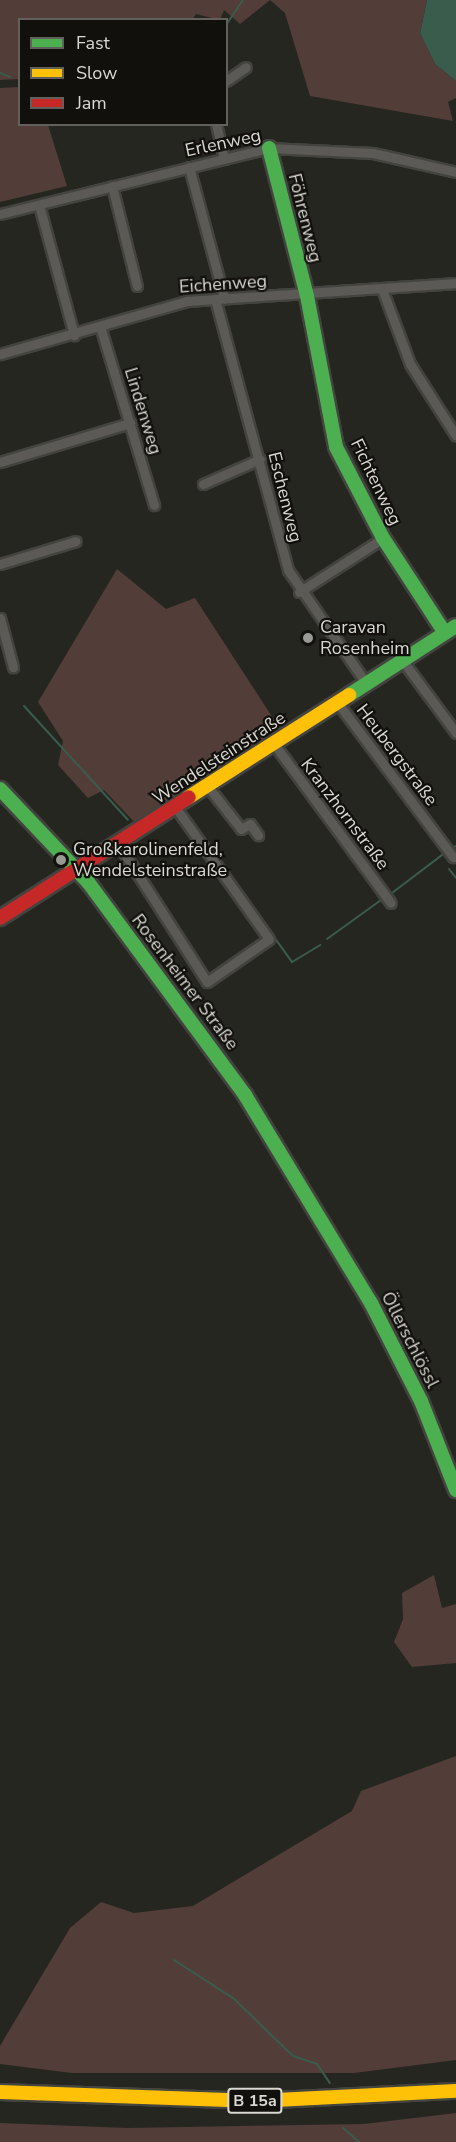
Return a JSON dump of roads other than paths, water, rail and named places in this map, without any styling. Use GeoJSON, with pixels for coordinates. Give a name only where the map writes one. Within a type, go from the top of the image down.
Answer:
{"type":"FeatureCollection","features":[{"type":"Feature","properties":{"kind":"main road","name":"Föhrenweg"},"geometry":{"type":"LineString","coordinates":[[269,148],[307,296]]}},
{"type":"Feature","properties":{"kind":"main road","name":"Fichtenweg"},"geometry":{"type":"LineString","coordinates":[[307,296],[336,447],[383,538],[450,629]]}},
{"type":"Feature","properties":{"kind":"main road","name":"Wendelsteinstraße"},"geometry":{"type":"LineString","coordinates":[[0,918],[117,842],[209,788],[450,629]]}},
{"type":"Feature","properties":{"kind":"main road","name":"Rosenheimer Straße"},"geometry":{"type":"LineString","coordinates":[[0,789],[76,868],[220,1059],[320,1213]]}},
{"type":"Feature","properties":{"kind":"main road","name":"Öllerschlössl"},"geometry":{"type":"LineString","coordinates":[[320,1213],[400,1358],[456,1490]]}},
{"type":"Feature","properties":{"kind":"main road","name":"B 15a"},"geometry":{"type":"LineString","coordinates":[[0,2092],[256,2101],[456,2091]]}},
{"type":"Feature","properties":{"kind":"street"},"geometry":{"type":"LineString","coordinates":[[228,80],[246,67]]}},
{"type":"Feature","properties":{"kind":"street"},"geometry":{"type":"LineString","coordinates":[[216,126],[224,159]]}},
{"type":"Feature","properties":{"kind":"street","name":"Erlenweg"},"geometry":{"type":"LineString","coordinates":[[0,214],[269,148],[373,153],[456,171]]}},
{"type":"Feature","properties":{"kind":"street","name":"Eschenweg"},"geometry":{"type":"LineString","coordinates":[[189,167],[219,298],[260,459],[274,529],[299,592],[366,683]]}},
{"type":"Feature","properties":{"kind":"street"},"geometry":{"type":"LineString","coordinates":[[112,186],[137,286]]}},
{"type":"Feature","properties":{"kind":"street"},"geometry":{"type":"LineString","coordinates":[[39,206],[74,335]]}},
{"type":"Feature","properties":{"kind":"street","name":"Eichenweg"},"geometry":{"type":"LineString","coordinates":[[0,354],[74,335],[187,301],[307,296],[456,283]]}},
{"type":"Feature","properties":{"kind":"street"},"geometry":{"type":"LineString","coordinates":[[382,290],[410,364],[456,436]]}},
{"type":"Feature","properties":{"kind":"street","name":"Lindenweg"},"geometry":{"type":"LineString","coordinates":[[100,326],[154,505]]}},
{"type":"Feature","properties":{"kind":"street"},"geometry":{"type":"LineString","coordinates":[[0,462],[130,423]]}},
{"type":"Feature","properties":{"kind":"street"},"geometry":{"type":"LineString","coordinates":[[203,484],[260,459]]}},
{"type":"Feature","properties":{"kind":"street"},"geometry":{"type":"LineString","coordinates":[[299,592],[383,538]]}},
{"type":"Feature","properties":{"kind":"street"},"geometry":{"type":"LineString","coordinates":[[0,564],[76,541]]}},
{"type":"Feature","properties":{"kind":"street"},"geometry":{"type":"LineString","coordinates":[[0,618],[13,667]]}},
{"type":"Feature","properties":{"kind":"street"},"geometry":{"type":"LineString","coordinates":[[402,660],[456,733]]}},
{"type":"Feature","properties":{"kind":"street","name":"Heubergstraße"},"geometry":{"type":"LineString","coordinates":[[337,702],[453,857]]}},
{"type":"Feature","properties":{"kind":"street","name":"Kranzhornstraße"},"geometry":{"type":"LineString","coordinates":[[274,744],[391,903]]}},
{"type":"Feature","properties":{"kind":"street"},"geometry":{"type":"LineString","coordinates":[[209,788],[241,829],[250,824],[258,835]]}},
{"type":"Feature","properties":{"kind":"street"},"geometry":{"type":"LineString","coordinates":[[117,842],[207,982],[269,939],[176,808]]}},
{"type":"Feature","properties":{"kind":"waterway"},"geometry":{"type":"LineString","coordinates":[[228,22],[243,0]]}},
{"type":"Feature","properties":{"kind":"waterway"},"geometry":{"type":"LineString","coordinates":[[0,73],[10,77]]}},
{"type":"Feature","properties":{"kind":"waterway"},"geometry":{"type":"LineString","coordinates":[[24,706],[128,820]]}},
{"type":"Feature","properties":{"kind":"waterway"},"geometry":{"type":"LineString","coordinates":[[196,828],[292,962],[320,945]]}},
{"type":"Feature","properties":{"kind":"waterway"},"geometry":{"type":"LineString","coordinates":[[392,893],[442,855]]}},
{"type":"Feature","properties":{"kind":"waterway"},"geometry":{"type":"LineString","coordinates":[[449,869],[456,878]]}},
{"type":"Feature","properties":{"kind":"waterway"},"geometry":{"type":"LineString","coordinates":[[327,939],[381,900]]}},
{"type":"Feature","properties":{"kind":"waterway"},"geometry":{"type":"LineString","coordinates":[[174,1960],[233,1998],[293,2056],[317,2064],[330,2083]]}},
{"type":"Feature","properties":{"kind":"waterway"},"geometry":{"type":"LineString","coordinates":[[343,2128],[359,2142]]}},
{"type":"Feature","properties":{"kind":"place","name":"Caravan Rosenheim"},"geometry":{"type":"Point","coordinates":[308,638]}},
{"type":"Feature","properties":{"kind":"place","name":"Großkarolinenfeld, Wendelsteinstraße"},"geometry":{"type":"Point","coordinates":[61,860]}}]}
